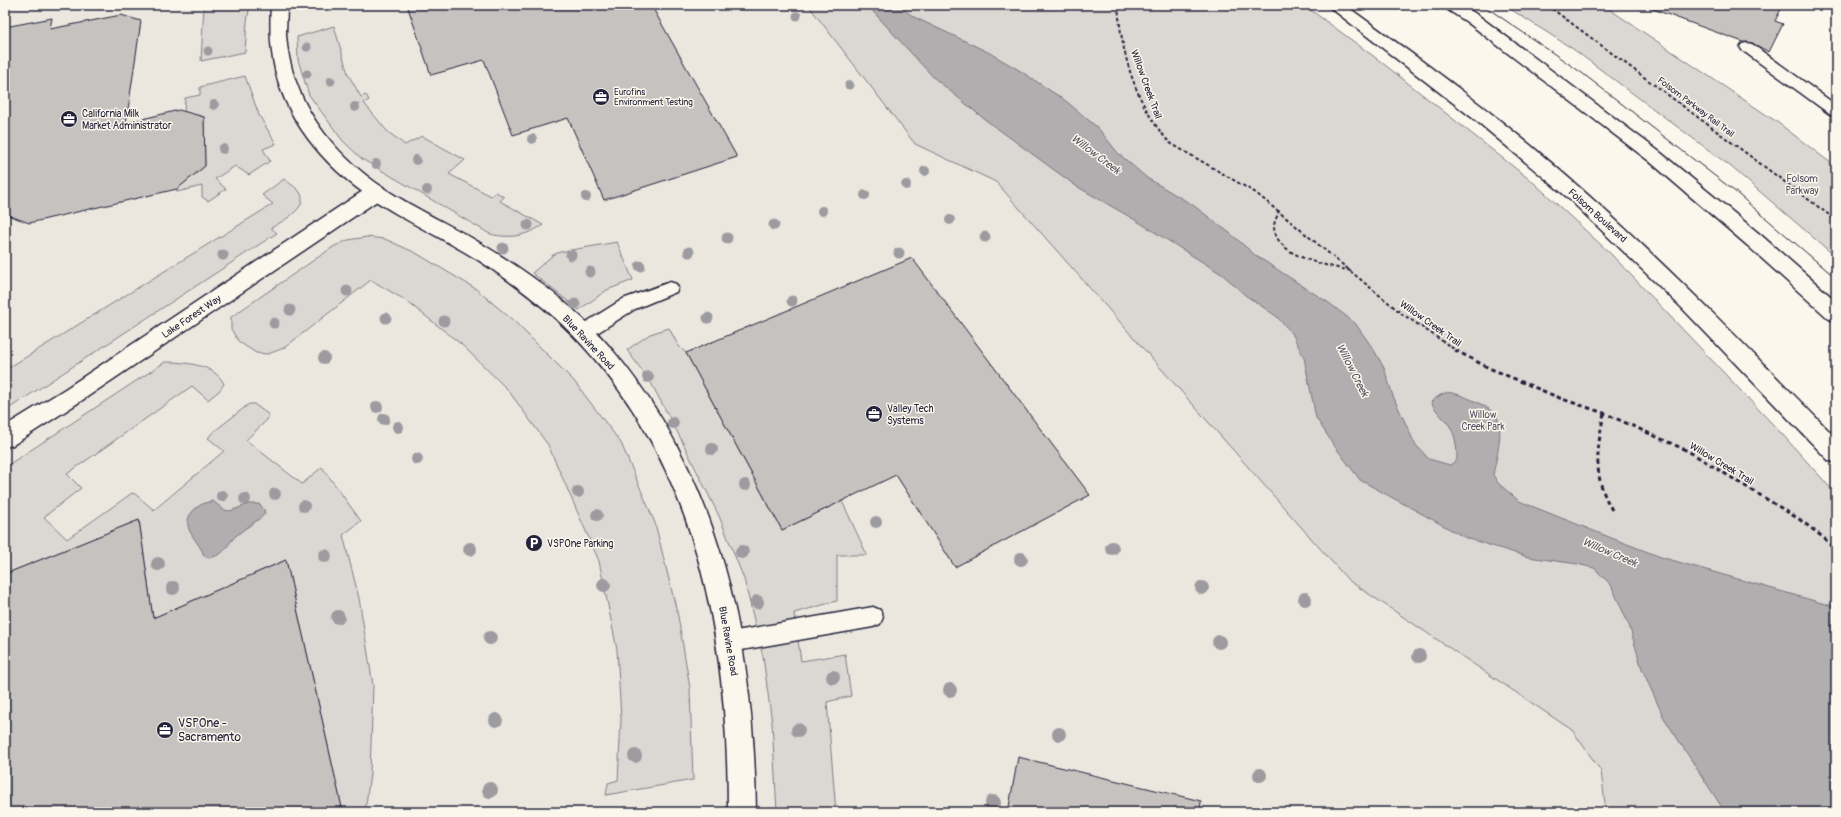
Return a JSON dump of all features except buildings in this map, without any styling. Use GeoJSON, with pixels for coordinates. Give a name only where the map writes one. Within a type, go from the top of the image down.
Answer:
{"type":"FeatureCollection","features":[{"type":"Feature","properties":{"kind":"street","name":"Blue Ravine Road"},"geometry":{"type":"LineString","coordinates":[[279,5],[278,48],[285,78],[298,109],[307,125],[327,150],[376,192],[484,254],[550,301],[612,364],[649,419],[683,481],[710,553],[724,607],[734,665],[743,764],[742,812]]}},
{"type":"Feature","properties":{"kind":"street","name":"Folsom Boulevard"},"geometry":{"type":"LineString","coordinates":[[1335,5],[1442,84],[1534,158],[1634,248],[1735,348],[1836,453]]}},
{"type":"Feature","properties":{"kind":"street"},"geometry":{"type":"LineString","coordinates":[[1451,5],[1479,23],[1655,158],[1755,242],[1836,313]]}},
{"type":"Feature","properties":{"kind":"street","name":"Lake Forest Way"},"geometry":{"type":"LineString","coordinates":[[5,438],[376,192]]}},
{"type":"Feature","properties":{"kind":"lane"},"geometry":{"type":"LineString","coordinates":[[1747,47],[1836,112]]}},
{"type":"Feature","properties":{"kind":"lane"},"geometry":{"type":"LineString","coordinates":[[583,333],[629,304],[670,288]]}},
{"type":"Feature","properties":{"kind":"lane"},"geometry":{"type":"LineString","coordinates":[[730,642],[873,617]]}},
{"type":"Feature","properties":{"kind":"path","name":"Willow Creek Trail"},"geometry":{"type":"LineString","coordinates":[[1118,5],[1118,22],[1130,66],[1148,115],[1161,135],[1187,155],[1256,193],[1279,210],[1401,313],[1456,351],[1489,368],[1562,399],[1604,413],[1688,451],[1800,519],[1824,538],[1836,552]]}},
{"type":"Feature","properties":{"kind":"path","name":"Folsom Parkway Rail Trail"},"geometry":{"type":"LineString","coordinates":[[1547,5],[1836,220]]}},
{"type":"Feature","properties":{"kind":"path"},"geometry":{"type":"LineString","coordinates":[[1279,210],[1275,221],[1277,236],[1282,245],[1295,254],[1308,260],[1352,271]]}},
{"type":"Feature","properties":{"kind":"path"},"geometry":{"type":"LineString","coordinates":[[1604,413],[1597,451],[1597,478],[1604,497],[1612,510]]}},
{"type":"Feature","properties":{"kind":"shaded area"},"geometry":{"type":"Polygon","coordinates":[[[5,5],[1304,5],[1380,61],[1534,183],[1611,254],[1782,434],[1836,812],[5,812],[5,5]]]}},
{"type":"Feature","properties":{"kind":"green space"},"geometry":{"type":"Polygon","coordinates":[[[204,5],[250,5],[247,21],[245,52],[201,61],[204,5]]]}},
{"type":"Feature","properties":{"kind":"green space","name":"Willow Creek Park"},"geometry":{"type":"Polygon","coordinates":[[[808,5],[1304,5],[1380,61],[1534,183],[1611,254],[1782,434],[1836,494],[1836,812],[1606,812],[1601,771],[1572,730],[1348,580],[996,182],[915,144],[808,5]]]}},
{"type":"Feature","properties":{"kind":"green space","name":"Folsom Parkway"},"geometry":{"type":"Polygon","coordinates":[[[1504,5],[1603,5],[1777,122],[1836,167],[1836,257],[1730,166],[1573,49],[1504,5]]]}},
{"type":"Feature","properties":{"kind":"green space"},"geometry":{"type":"Polygon","coordinates":[[[334,26],[348,74],[361,97],[366,95],[369,100],[364,103],[387,131],[405,145],[422,136],[465,160],[449,174],[491,196],[496,192],[504,197],[500,201],[543,225],[537,229],[518,236],[497,236],[490,234],[362,159],[343,141],[309,95],[298,60],[297,37],[334,26]]]}},
{"type":"Feature","properties":{"kind":"green space"},"geometry":{"type":"Polygon","coordinates":[[[245,76],[259,115],[276,144],[263,149],[270,161],[249,175],[235,166],[215,179],[226,189],[208,201],[202,197],[202,186],[177,192],[177,189],[205,166],[204,117],[184,112],[185,98],[200,95],[200,87],[245,76]]]}},
{"type":"Feature","properties":{"kind":"green space"},"geometry":{"type":"Polygon","coordinates":[[[284,179],[298,190],[301,194],[302,200],[301,205],[297,210],[287,219],[271,228],[277,233],[5,411],[5,370],[273,204],[262,195],[284,179]]]}},
{"type":"Feature","properties":{"kind":"green space"},"geometry":{"type":"Polygon","coordinates":[[[367,237],[385,239],[416,253],[476,289],[515,322],[574,381],[621,443],[655,523],[678,616],[690,688],[693,780],[606,795],[608,783],[618,780],[621,719],[617,650],[599,561],[548,445],[508,390],[461,344],[405,300],[371,280],[284,348],[268,354],[256,353],[239,342],[231,329],[231,317],[333,247],[348,240],[367,237]]]}},
{"type":"Feature","properties":{"kind":"green space"},"geometry":{"type":"Polygon","coordinates":[[[617,242],[633,280],[607,290],[579,310],[532,273],[553,255],[560,252],[617,242]]]}},
{"type":"Feature","properties":{"kind":"green space"},"geometry":{"type":"Polygon","coordinates":[[[669,328],[678,345],[686,353],[782,530],[842,501],[867,555],[837,555],[837,601],[794,613],[801,661],[845,654],[851,696],[827,702],[836,812],[777,812],[772,723],[763,657],[744,579],[719,516],[681,439],[651,383],[627,350],[650,334],[669,328]]]}},
{"type":"Feature","properties":{"kind":"green space"},"geometry":{"type":"Polygon","coordinates":[[[165,362],[190,364],[206,368],[220,377],[224,384],[219,391],[208,400],[192,386],[67,474],[81,488],[44,517],[67,539],[132,493],[154,510],[224,451],[208,438],[212,433],[249,404],[254,404],[269,415],[267,420],[246,440],[302,484],[322,467],[361,521],[343,535],[359,598],[373,685],[370,774],[365,812],[343,812],[286,560],[153,618],[139,520],[5,574],[5,467],[165,362]]]}},
{"type":"Feature","properties":{"kind":"water","name":"Willow Creek"},"geometry":{"type":"Polygon","coordinates":[[[867,5],[898,5],[914,17],[988,52],[1019,70],[1066,101],[1098,128],[1118,153],[1147,178],[1193,205],[1231,234],[1255,255],[1329,303],[1355,323],[1374,350],[1384,368],[1393,396],[1415,444],[1429,459],[1450,465],[1457,460],[1456,442],[1453,433],[1447,422],[1435,409],[1431,402],[1446,393],[1463,396],[1489,409],[1497,417],[1500,438],[1493,475],[1498,483],[1519,501],[1661,557],[1836,607],[1836,812],[1725,812],[1664,718],[1642,669],[1629,625],[1611,585],[1594,568],[1528,557],[1466,538],[1360,480],[1316,418],[1304,358],[1292,333],[1276,316],[1245,295],[1223,275],[1137,221],[1076,186],[983,118],[933,77],[867,5]]]}},
{"type":"Feature","properties":{"kind":"water"},"geometry":{"type":"Polygon","coordinates":[[[213,501],[224,510],[230,511],[249,504],[259,504],[264,509],[265,514],[233,538],[220,554],[209,558],[204,556],[188,527],[188,521],[190,515],[196,508],[204,503],[213,501]]]}},
{"type":"Feature","properties":{"kind":"tram line"},"geometry":{"type":"LineString","coordinates":[[1483,5],[1582,73],[1733,190],[1836,278]]}},
{"type":"Feature","properties":{"kind":"place","name":"Eurofins Environment Testing"},"geometry":{"type":"Point","coordinates":[601,97]}},
{"type":"Feature","properties":{"kind":"place","name":"California Milk Market Administrator"},"geometry":{"type":"Point","coordinates":[69,119]}},
{"type":"Feature","properties":{"kind":"place","name":"Valley Tech Systems"},"geometry":{"type":"Point","coordinates":[874,414]}},
{"type":"Feature","properties":{"kind":"place","name":"VSPOne Parking"},"geometry":{"type":"Point","coordinates":[534,543]}},
{"type":"Feature","properties":{"kind":"place","name":"VSPOne - Sacramento"},"geometry":{"type":"Point","coordinates":[165,730]}}]}
